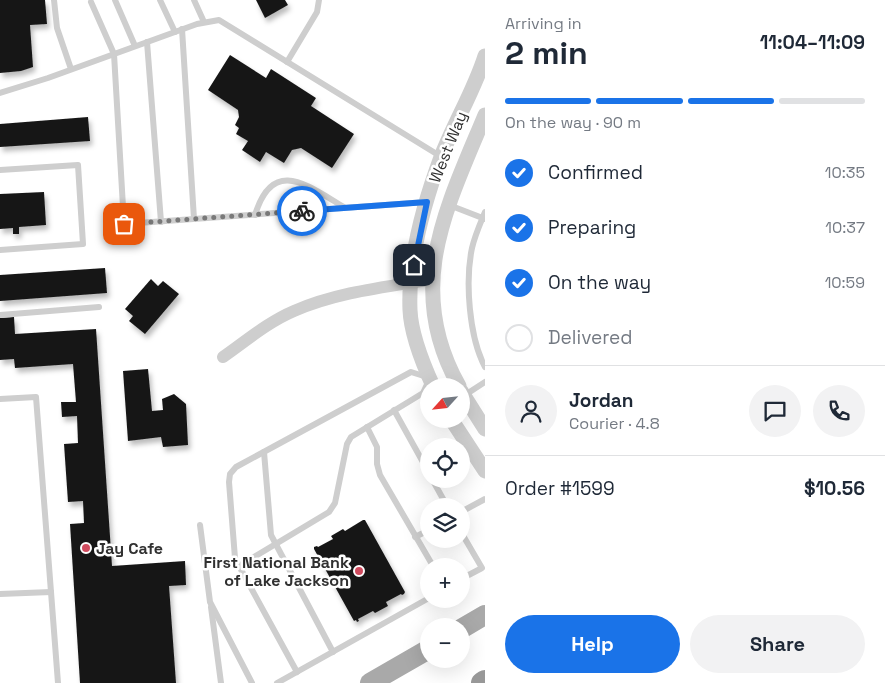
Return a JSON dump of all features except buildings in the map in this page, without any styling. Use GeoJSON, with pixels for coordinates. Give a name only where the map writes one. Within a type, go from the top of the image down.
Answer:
{"type":"FeatureCollection","features":[{"type":"Feature","properties":{"kind":"main road"},"geometry":{"type":"LineString","coordinates":[[470,624],[485,615]]}},
{"type":"Feature","properties":{"kind":"main road"},"geometry":{"type":"LineString","coordinates":[[370,683],[420,654]]}},
{"type":"Feature","properties":{"kind":"street","name":"West Way"},"geometry":{"type":"LineString","coordinates":[[430,378],[410,312],[411,283],[418,239],[427,202],[442,157],[480,72],[485,56]]}},
{"type":"Feature","properties":{"kind":"street","name":"West Way"},"geometry":{"type":"LineString","coordinates":[[454,378],[439,342],[435,327],[432,304],[436,250],[448,205],[485,115]]}},
{"type":"Feature","properties":{"kind":"street"},"geometry":{"type":"LineString","coordinates":[[427,202],[448,205]]}},
{"type":"Feature","properties":{"kind":"street"},"geometry":{"type":"LineString","coordinates":[[223,357],[272,322],[301,308],[339,296],[433,279]]}},
{"type":"Feature","properties":{"kind":"street"},"geometry":{"type":"LineString","coordinates":[[439,378],[451,372]]}},
{"type":"Feature","properties":{"kind":"street","name":"West Way"},"geometry":{"type":"LineString","coordinates":[[470,405],[485,429]]}},
{"type":"Feature","properties":{"kind":"street"},"geometry":{"type":"LineString","coordinates":[[457,428],[485,471]]}},
{"type":"Feature","properties":{"kind":"lane"},"geometry":{"type":"LineString","coordinates":[[54,0],[57,28],[71,69]]}},
{"type":"Feature","properties":{"kind":"lane"},"geometry":{"type":"LineString","coordinates":[[115,0],[135,46]]}},
{"type":"Feature","properties":{"kind":"lane"},"geometry":{"type":"LineString","coordinates":[[160,0],[178,30],[194,219]]}},
{"type":"Feature","properties":{"kind":"lane"},"geometry":{"type":"LineString","coordinates":[[194,0],[204,22]]}},
{"type":"Feature","properties":{"kind":"lane"},"geometry":{"type":"LineString","coordinates":[[287,62],[317,12],[318,0]]}},
{"type":"Feature","properties":{"kind":"lane"},"geometry":{"type":"LineString","coordinates":[[91,2],[114,54],[124,224],[427,202]]}},
{"type":"Feature","properties":{"kind":"lane"},"geometry":{"type":"LineString","coordinates":[[0,93],[178,30],[204,22],[219,20],[442,157]]}},
{"type":"Feature","properties":{"kind":"lane"},"geometry":{"type":"LineString","coordinates":[[147,42],[161,222]]}},
{"type":"Feature","properties":{"kind":"lane"},"geometry":{"type":"LineString","coordinates":[[0,170],[78,165],[83,244],[0,250]]}},
{"type":"Feature","properties":{"kind":"lane"},"geometry":{"type":"LineString","coordinates":[[255,215],[265,190],[273,184],[284,180],[297,181],[345,208]]}},
{"type":"Feature","properties":{"kind":"lane"},"geometry":{"type":"LineString","coordinates":[[448,205],[484,216],[476,232],[471,250],[469,277],[473,333],[479,356],[485,367]]}},
{"type":"Feature","properties":{"kind":"lane"},"geometry":{"type":"LineString","coordinates":[[0,315],[100,307]]}},
{"type":"Feature","properties":{"kind":"lane"},"geometry":{"type":"LineString","coordinates":[[297,672],[235,558],[230,474],[236,467],[411,372],[423,378]]}},
{"type":"Feature","properties":{"kind":"lane"},"geometry":{"type":"LineString","coordinates":[[470,388],[485,382]]}},
{"type":"Feature","properties":{"kind":"lane"},"geometry":{"type":"LineString","coordinates":[[239,566],[329,512],[335,504],[351,437],[420,395]]}},
{"type":"Feature","properties":{"kind":"lane"},"geometry":{"type":"LineString","coordinates":[[0,399],[36,397],[58,683]]}},
{"type":"Feature","properties":{"kind":"lane"},"geometry":{"type":"LineString","coordinates":[[394,410],[420,457]]}},
{"type":"Feature","properties":{"kind":"lane"},"geometry":{"type":"LineString","coordinates":[[367,427],[377,447],[377,464],[380,475],[428,558]]}},
{"type":"Feature","properties":{"kind":"lane"},"geometry":{"type":"LineString","coordinates":[[264,452],[271,535],[332,652]]}},
{"type":"Feature","properties":{"kind":"lane"},"geometry":{"type":"LineString","coordinates":[[470,507],[485,499]]}},
{"type":"Feature","properties":{"kind":"lane"},"geometry":{"type":"LineString","coordinates":[[200,525],[221,683]]}},
{"type":"Feature","properties":{"kind":"lane"},"geometry":{"type":"LineString","coordinates":[[415,537],[420,534]]}},
{"type":"Feature","properties":{"kind":"lane"},"geometry":{"type":"LineString","coordinates":[[470,547],[482,568],[470,574]]}},
{"type":"Feature","properties":{"kind":"lane"},"geometry":{"type":"LineString","coordinates":[[0,594],[51,592]]}},
{"type":"Feature","properties":{"kind":"lane"},"geometry":{"type":"LineString","coordinates":[[210,602],[252,683]]}},
{"type":"Feature","properties":{"kind":"lane"},"geometry":{"type":"LineString","coordinates":[[277,683],[420,603]]}},
{"type":"Feature","properties":{"kind":"way so far"},"geometry":{"type":"LineString","coordinates":[[124,224],[302,211]]}},
{"type":"Feature","properties":{"kind":"place","name":"Jay Cafe"},"geometry":{"type":"Point","coordinates":[86,548]}},
{"type":"Feature","properties":{"kind":"place","name":"First National Bank of Lake Jackson"},"geometry":{"type":"Point","coordinates":[359,571]}},
{"type":"Feature","properties":{"kind":"route"},"geometry":{"type":"LineString","coordinates":[[302,211],[427,202],[421,223],[414,265]]}}]}
